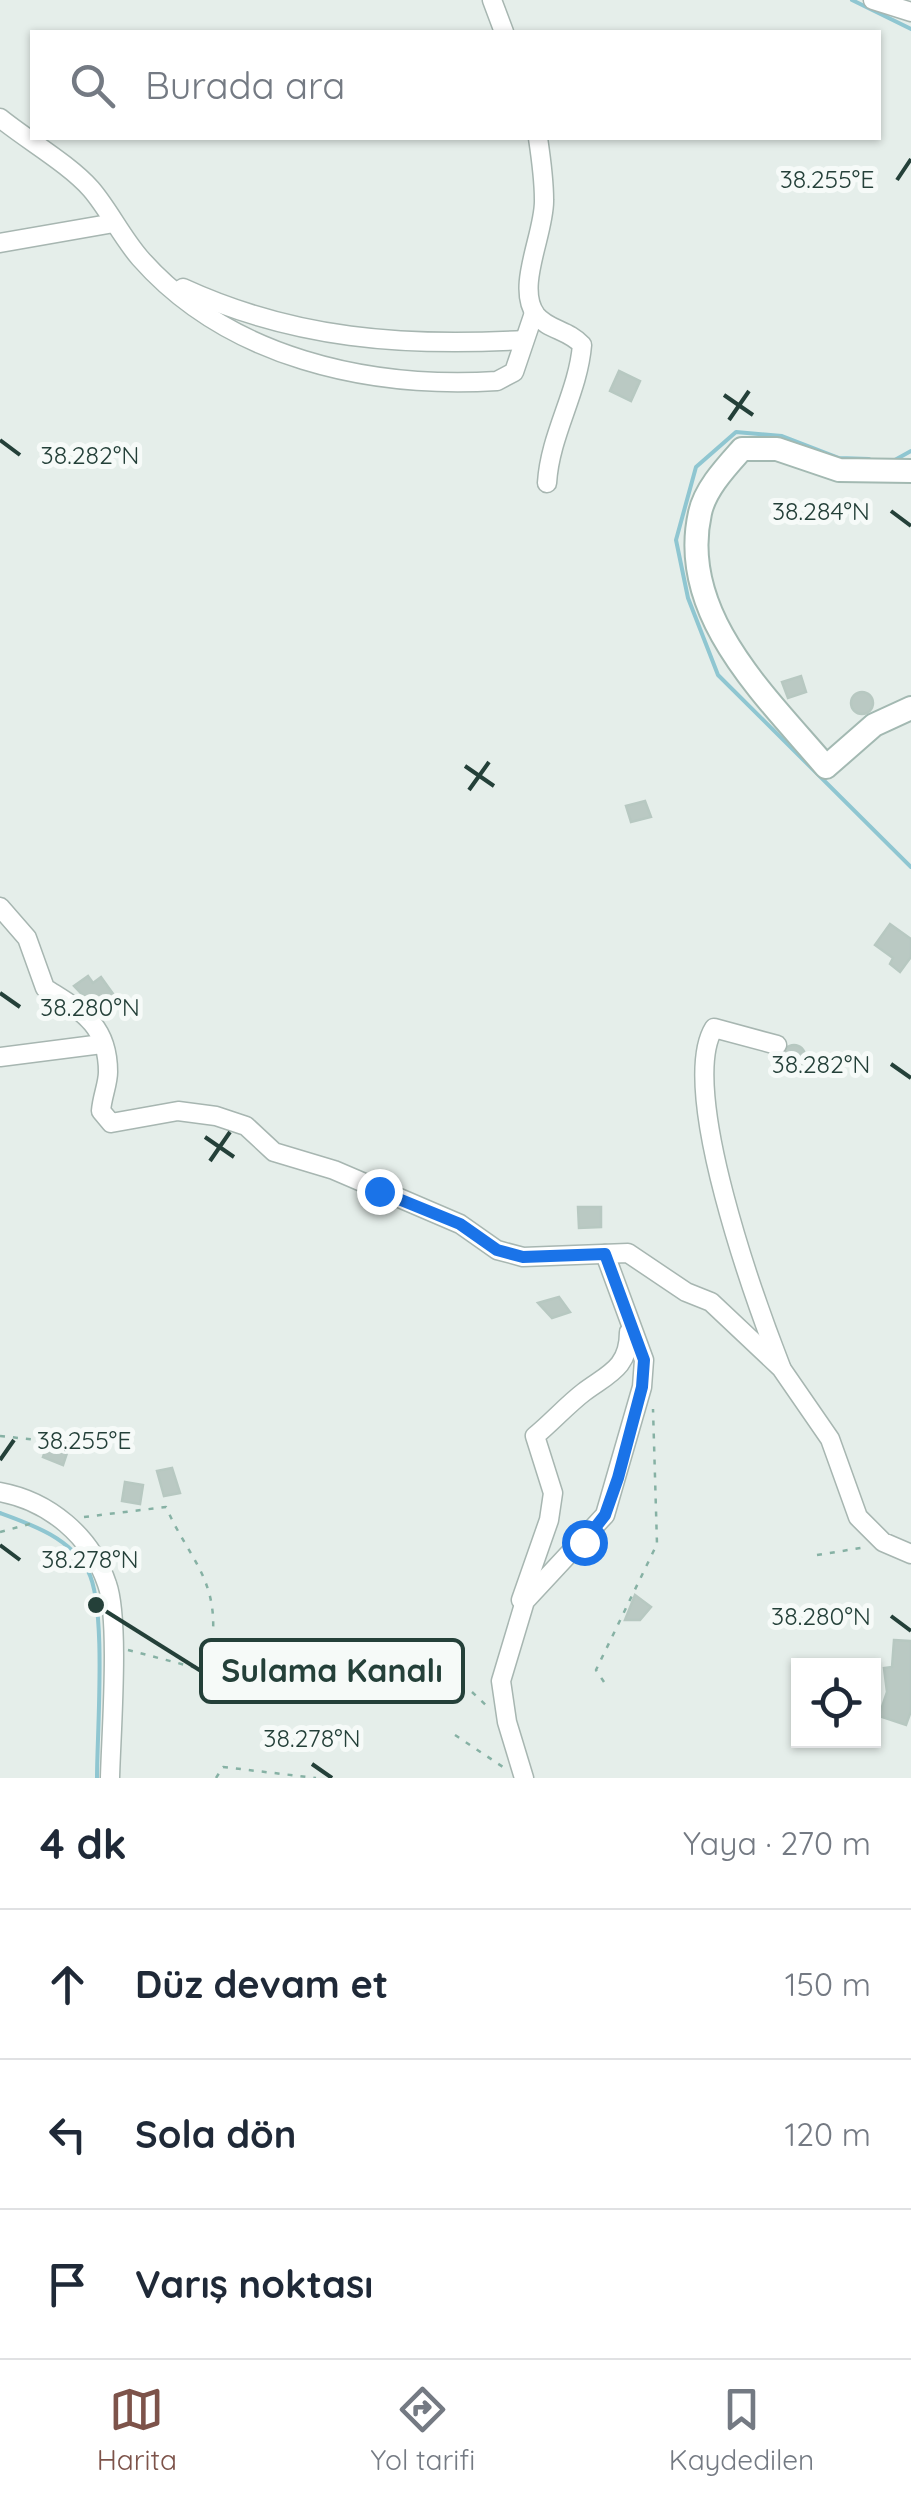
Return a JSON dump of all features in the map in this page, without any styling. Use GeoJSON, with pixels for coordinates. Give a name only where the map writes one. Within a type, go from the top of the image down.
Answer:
{"type":"FeatureCollection","features":[{"type":"Feature","properties":{"kind":"street"},"geometry":{"type":"LineString","coordinates":[[492,0],[503,30]]}},
{"type":"Feature","properties":{"kind":"street"},"geometry":{"type":"LineString","coordinates":[[873,0],[911,12]]}},
{"type":"Feature","properties":{"kind":"street"},"geometry":{"type":"LineString","coordinates":[[0,118],[89,186],[140,258],[203,315],[234,332],[323,366],[373,378],[497,382],[514,372],[534,313]]}},
{"type":"Feature","properties":{"kind":"street"},"geometry":{"type":"LineString","coordinates":[[538,140],[544,201],[529,298],[534,313],[544,323],[573,334],[582,344],[580,370],[552,448],[547,483]]}},
{"type":"Feature","properties":{"kind":"street"},"geometry":{"type":"LineString","coordinates":[[0,243],[114,223]]}},
{"type":"Feature","properties":{"kind":"street"},"geometry":{"type":"LineString","coordinates":[[164,280],[232,311],[374,340],[429,345],[524,340]]}},
{"type":"Feature","properties":{"kind":"street"},"geometry":{"type":"LineString","coordinates":[[911,471],[840,470],[777,449],[742,449],[716,480],[700,511],[698,546],[702,583],[746,677],[796,727],[826,767],[874,725],[911,708]]}},
{"type":"Feature","properties":{"kind":"street"},"geometry":{"type":"LineString","coordinates":[[0,907],[27,938],[45,988],[74,1002],[93,1020],[109,1074],[101,1111],[111,1123],[178,1112],[216,1116],[246,1126],[274,1152],[334,1170],[460,1224],[497,1250],[523,1257],[628,1254],[686,1292],[710,1302],[781,1368],[830,1439],[858,1516],[882,1542],[911,1554]]}},
{"type":"Feature","properties":{"kind":"street"},"geometry":{"type":"LineString","coordinates":[[777,1044],[714,1028],[705,1064],[708,1117],[730,1224],[781,1368]]}},
{"type":"Feature","properties":{"kind":"street"},"geometry":{"type":"LineString","coordinates":[[0,1057],[102,1044]]}},
{"type":"Feature","properties":{"kind":"street"},"geometry":{"type":"LineString","coordinates":[[522,1778],[501,1681],[524,1601],[605,1515],[642,1387],[644,1360],[605,1254]]}},
{"type":"Feature","properties":{"kind":"street"},"geometry":{"type":"LineString","coordinates":[[518,1624],[522,1592],[549,1520],[552,1493],[536,1436],[586,1390],[610,1378],[629,1350],[629,1322]]}},
{"type":"Feature","properties":{"kind":"street"},"geometry":{"type":"LineString","coordinates":[[0,1492],[63,1519],[89,1548],[108,1586],[112,1646],[110,1778]]}},
{"type":"Feature","properties":{"kind":"path"},"geometry":{"type":"LineString","coordinates":[[604,1682],[596,1670],[657,1544],[654,1396]]}},
{"type":"Feature","properties":{"kind":"path"},"geometry":{"type":"LineString","coordinates":[[0,1436],[38,1440]]}},
{"type":"Feature","properties":{"kind":"path"},"geometry":{"type":"LineString","coordinates":[[63,1519],[166,1507],[208,1579],[214,1602],[213,1632]]}},
{"type":"Feature","properties":{"kind":"path"},"geometry":{"type":"LineString","coordinates":[[0,1532],[18,1524]]}},
{"type":"Feature","properties":{"kind":"path"},"geometry":{"type":"LineString","coordinates":[[817,1555],[849,1554],[882,1542]]}},
{"type":"Feature","properties":{"kind":"path"},"geometry":{"type":"LineString","coordinates":[[112,1646],[194,1667],[204,1663]]}},
{"type":"Feature","properties":{"kind":"path"},"geometry":{"type":"LineString","coordinates":[[454,1735],[522,1778]]}},
{"type":"Feature","properties":{"kind":"path"},"geometry":{"type":"LineString","coordinates":[[216,1778],[223,1767],[316,1778]]}},
{"type":"Feature","properties":{"kind":"path"},"geometry":{"type":"LineString","coordinates":[[504,1769],[505,1778]]}},
{"type":"Feature","properties":{"kind":"building"},"geometry":{"type":"Polygon","coordinates":[[[619,371],[640,381],[631,401],[610,391],[619,371]]]}},
{"type":"Feature","properties":{"kind":"building"},"geometry":{"type":"Polygon","coordinates":[[[801,676],[806,692],[788,698],[782,682],[801,676]]]}},
{"type":"Feature","properties":{"kind":"building"},"geometry":{"type":"Polygon","coordinates":[[[862,692],[870,695],[870,711],[862,714],[854,711],[851,703],[854,695],[862,692]]]}},
{"type":"Feature","properties":{"kind":"building"},"geometry":{"type":"Polygon","coordinates":[[[645,801],[651,817],[631,822],[626,806],[645,801]]]}},
{"type":"Feature","properties":{"kind":"building"},"geometry":{"type":"Polygon","coordinates":[[[890,924],[911,939],[911,957],[900,972],[890,964],[893,958],[875,945],[890,924]]]}},
{"type":"Feature","properties":{"kind":"building"},"geometry":{"type":"Polygon","coordinates":[[[88,976],[93,983],[101,977],[116,998],[98,1011],[74,986],[88,976]]]}},
{"type":"Feature","properties":{"kind":"building"},"geometry":{"type":"Polygon","coordinates":[[[794,1045],[805,1056],[794,1067],[783,1056],[794,1045]]]}},
{"type":"Feature","properties":{"kind":"building"},"geometry":{"type":"Polygon","coordinates":[[[578,1207],[601,1207],[601,1227],[579,1228],[578,1207]]]}},
{"type":"Feature","properties":{"kind":"building"},"geometry":{"type":"Polygon","coordinates":[[[559,1297],[570,1312],[552,1318],[538,1303],[559,1297]]]}},
{"type":"Feature","properties":{"kind":"building"},"geometry":{"type":"Polygon","coordinates":[[[48,1443],[68,1450],[63,1465],[43,1457],[48,1443]]]}},
{"type":"Feature","properties":{"kind":"building"},"geometry":{"type":"Polygon","coordinates":[[[172,1468],[180,1493],[164,1496],[157,1471],[172,1468]]]}},
{"type":"Feature","properties":{"kind":"building"},"geometry":{"type":"Polygon","coordinates":[[[125,1482],[143,1485],[140,1504],[122,1501],[125,1482]]]}},
{"type":"Feature","properties":{"kind":"building"},"geometry":{"type":"Polygon","coordinates":[[[635,1595],[651,1607],[640,1620],[625,1620],[635,1595]]]}},
{"type":"Feature","properties":{"kind":"building"},"geometry":{"type":"Polygon","coordinates":[[[894,1640],[911,1641],[911,1711],[906,1725],[881,1717],[887,1692],[884,1668],[892,1667],[894,1640]]]}},
{"type":"Feature","properties":{"kind":"waterway"},"geometry":{"type":"LineString","coordinates":[[852,0],[911,29]]}},
{"type":"Feature","properties":{"kind":"waterway"},"geometry":{"type":"LineString","coordinates":[[869,459],[839,458],[782,436],[736,432],[696,467],[676,540],[688,598],[718,675],[911,867]]}},
{"type":"Feature","properties":{"kind":"waterway"},"geometry":{"type":"LineString","coordinates":[[893,461],[911,451]]}},
{"type":"Feature","properties":{"kind":"waterway"},"geometry":{"type":"LineString","coordinates":[[0,1513],[61,1541],[88,1571],[94,1588],[99,1640],[97,1778]]}},
{"type":"Feature","properties":{"kind":"place","name":"Sulama Kanalı"},"geometry":{"type":"Point","coordinates":[96,1605]}},
{"type":"Feature","properties":{"kind":"route"},"geometry":{"type":"LineString","coordinates":[[379,1191],[460,1224],[497,1250],[523,1257],[605,1254],[644,1360],[642,1387],[618,1478],[605,1515],[584,1542]]}}]}
